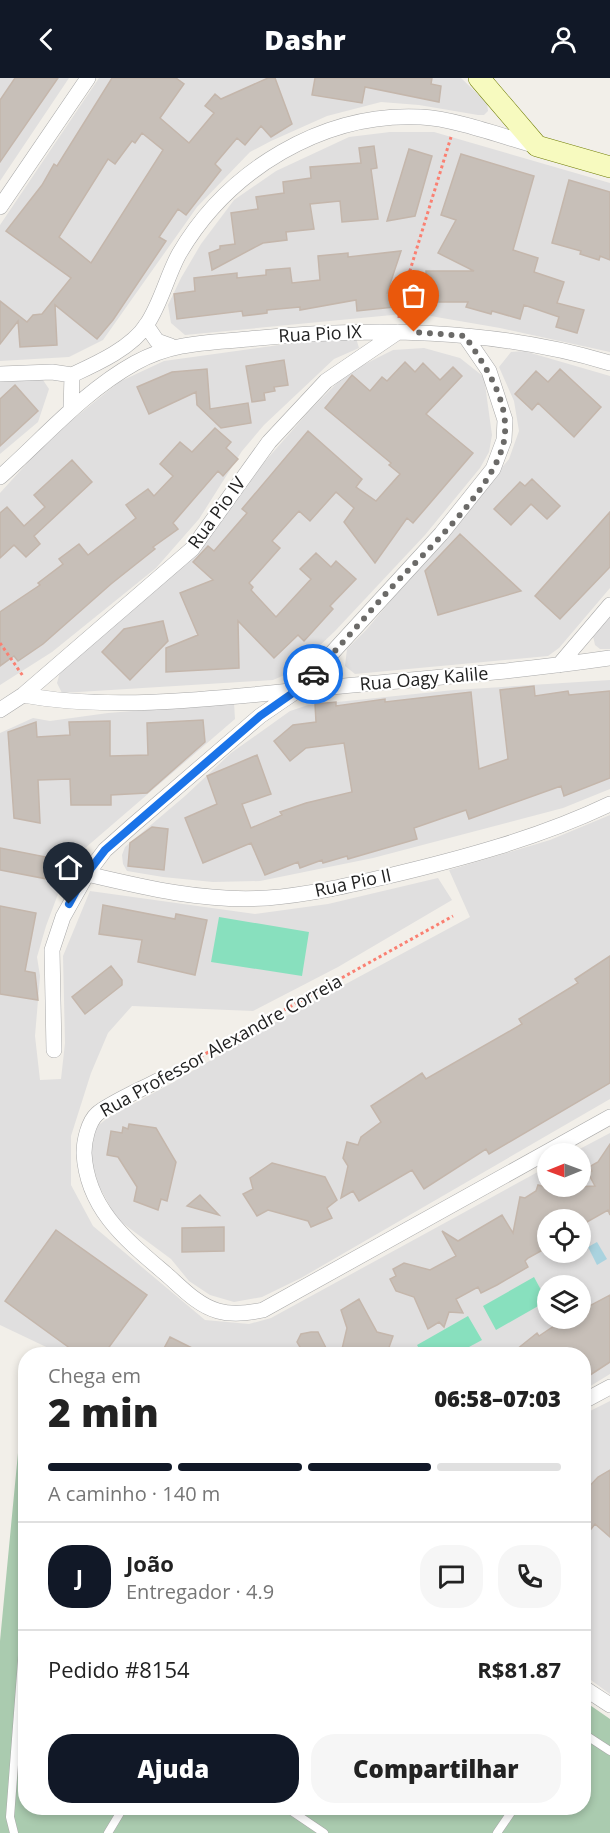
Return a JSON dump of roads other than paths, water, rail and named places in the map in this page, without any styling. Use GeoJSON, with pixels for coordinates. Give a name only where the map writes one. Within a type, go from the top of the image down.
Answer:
{"type":"FeatureCollection","features":[{"type":"Feature","properties":{"kind":"street"},"geometry":{"type":"LineString","coordinates":[[0,207],[88,78]]}},
{"type":"Feature","properties":{"kind":"street"},"geometry":{"type":"LineString","coordinates":[[478,78],[537,146]]}},
{"type":"Feature","properties":{"kind":"street"},"geometry":{"type":"LineString","coordinates":[[0,374],[52,372],[72,375],[117,350],[146,326],[180,254],[217,202],[276,154],[335,128],[382,119],[423,116],[610,167]]}},
{"type":"Feature","properties":{"kind":"street"},"geometry":{"type":"LineString","coordinates":[[146,326],[157,341],[171,346]]}},
{"type":"Feature","properties":{"kind":"street","name":"Rua Pio IX"},"geometry":{"type":"LineString","coordinates":[[0,477],[93,390],[135,363],[171,346],[298,334],[398,332],[525,343],[610,363]]}},
{"type":"Feature","properties":{"kind":"street","name":"Rua Pio IV"},"geometry":{"type":"LineString","coordinates":[[0,711],[27,691],[192,549],[269,442],[326,381],[398,332]]}},
{"type":"Feature","properties":{"kind":"street"},"geometry":{"type":"LineString","coordinates":[[54,1050],[52,950],[63,917],[87,874],[105,850],[132,826],[260,716],[297,690],[441,534],[479,489],[500,455],[504,440],[505,420],[501,404],[489,371],[465,336]]}},
{"type":"Feature","properties":{"kind":"street"},"geometry":{"type":"LineString","coordinates":[[71,410],[72,375]]}},
{"type":"Feature","properties":{"kind":"street"},"geometry":{"type":"LineString","coordinates":[[559,665],[610,605]]}},
{"type":"Feature","properties":{"kind":"street","name":"Rua Oagy Kalile"},"geometry":{"type":"LineString","coordinates":[[27,691],[88,703],[254,696],[610,658]]}},
{"type":"Feature","properties":{"kind":"street","name":"Rua Pio II"},"geometry":{"type":"LineString","coordinates":[[87,874],[166,893],[266,898],[313,892],[437,865],[490,849],[610,804]]}},
{"type":"Feature","properties":{"kind":"street","name":"Rua Professor Alexandre Correia"},"geometry":{"type":"LineString","coordinates":[[157,1081],[96,1115],[84,1145],[85,1171],[92,1192],[112,1227],[183,1289],[201,1303],[218,1311],[235,1313],[263,1310],[610,1117]]}},
{"type":"Feature","properties":{"kind":"street"},"geometry":{"type":"LineString","coordinates":[[591,1397],[610,1387]]}},
{"type":"Feature","properties":{"kind":"street"},"geometry":{"type":"LineString","coordinates":[[591,1693],[610,1705]]}},
{"type":"Feature","properties":{"kind":"lane"},"geometry":{"type":"LineString","coordinates":[[14,1833],[10,1817],[18,1713]]}},
{"type":"Feature","properties":{"kind":"lane"},"geometry":{"type":"LineString","coordinates":[[591,1739],[610,1751]]}},
{"type":"Feature","properties":{"kind":"lane"},"geometry":{"type":"LineString","coordinates":[[108,1833],[119,1815]]}},
{"type":"Feature","properties":{"kind":"lane"},"geometry":{"type":"LineString","coordinates":[[297,1815],[324,1833]]}},
{"type":"Feature","properties":{"kind":"lane"},"geometry":{"type":"LineString","coordinates":[[497,1833],[509,1815]]}},
{"type":"Feature","properties":{"kind":"water"},"geometry":{"type":"Polygon","coordinates":[[[597,1242],[607,1259],[597,1265],[591,1253],[591,1245],[597,1242]]]}}]}
